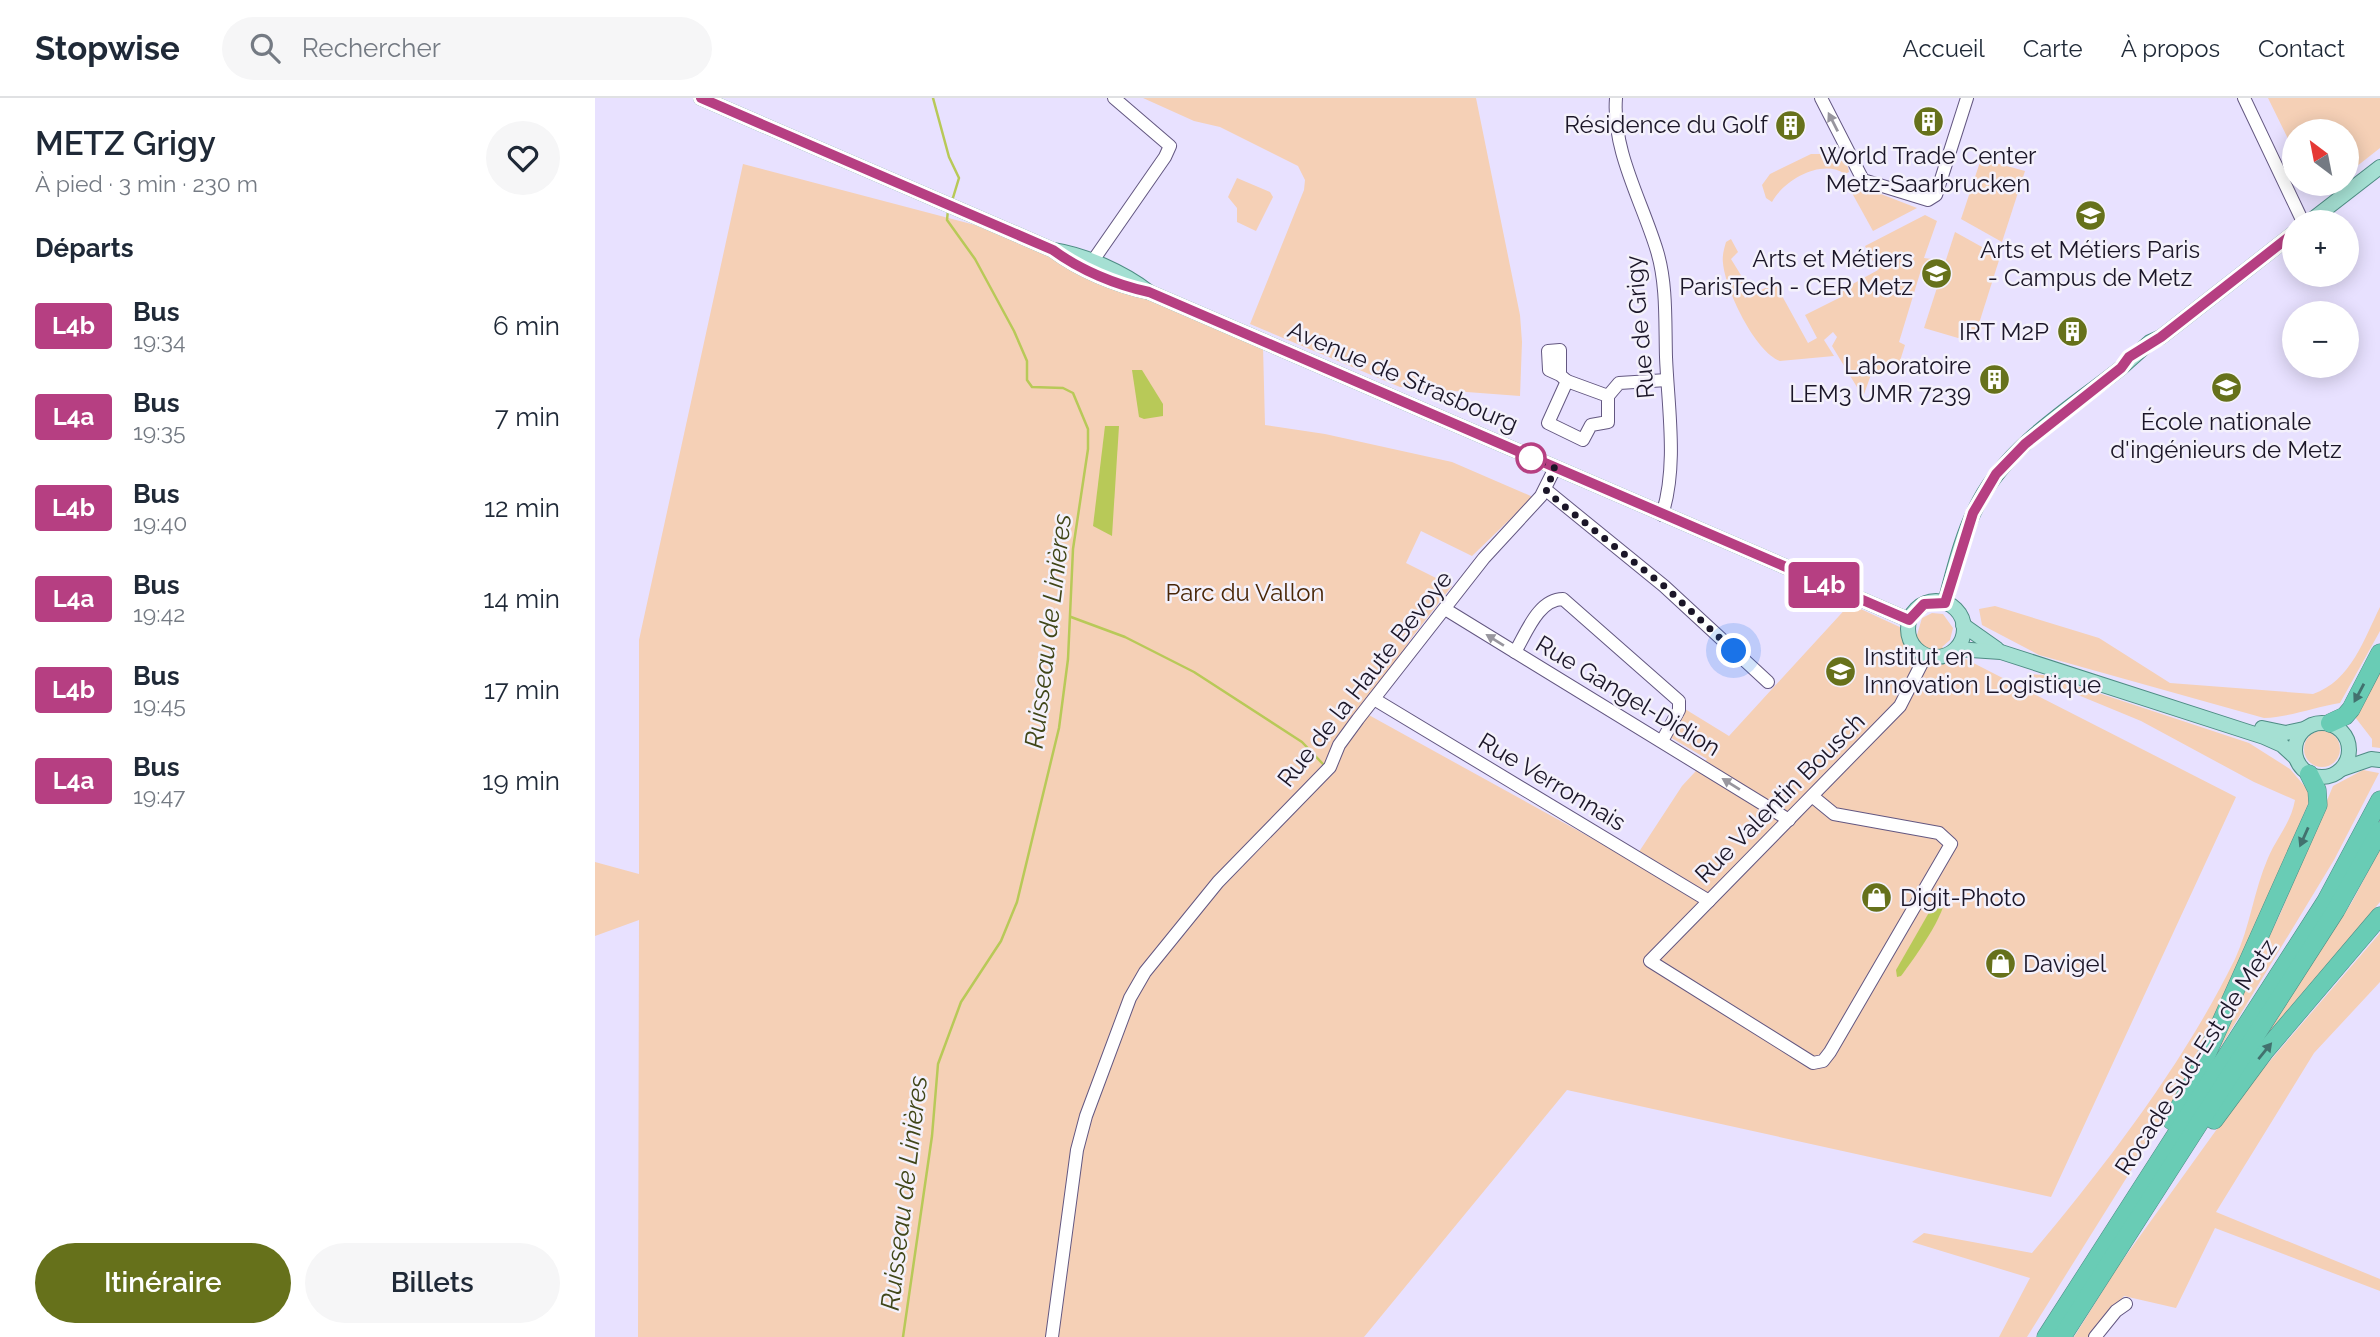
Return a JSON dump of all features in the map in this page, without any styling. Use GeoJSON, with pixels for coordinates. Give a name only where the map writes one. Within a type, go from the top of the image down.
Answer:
{"type":"FeatureCollection","features":[{"type":"Feature","properties":{"kind":"highway"},"geometry":{"type":"LineString","coordinates":[[2330,723],[2345,716],[2351,709],[2380,653]]}},
{"type":"Feature","properties":{"kind":"highway"},"geometry":{"type":"LineString","coordinates":[[2117,1237],[2201,1068],[2307,830],[2318,797],[2309,774]]}},
{"type":"Feature","properties":{"kind":"highway","name":"Rocade Sud-Est de Metz"},"geometry":{"type":"LineString","coordinates":[[2061,1337],[2117,1237],[2326,901],[2380,800]]}},
{"type":"Feature","properties":{"kind":"highway","name":"Rocade Sud-Est de Metz"},"geometry":{"type":"LineString","coordinates":[[2046,1337],[2117,1237],[2336,910],[2380,831]]}},
{"type":"Feature","properties":{"kind":"highway"},"geometry":{"type":"LineString","coordinates":[[2117,1237],[2265,1051],[2380,916]]}},
{"type":"Feature","properties":{"kind":"main road","name":"Avenue de Strasbourg"},"geometry":{"type":"LineString","coordinates":[[701,98],[1053,250],[1068,261],[1105,277],[1149,292],[1662,516],[1909,620]]}},
{"type":"Feature","properties":{"kind":"main road"},"geometry":{"type":"LineString","coordinates":[[2324,210],[2380,167]]}},
{"type":"Feature","properties":{"kind":"main road"},"geometry":{"type":"LineString","coordinates":[[1945,603],[1973,513],[1996,474],[2025,444],[2121,368],[2133,363],[2161,337],[2282,242]]}},
{"type":"Feature","properties":{"kind":"main road","name":"Avenue de Strasbourg"},"geometry":{"type":"LineString","coordinates":[[1053,250],[1071,253],[1092,262],[1135,281],[1149,292]]}},
{"type":"Feature","properties":{"kind":"main road"},"geometry":{"type":"LineString","coordinates":[[1945,603],[1957,611],[1963,625],[1962,638],[1956,649],[1942,657],[1926,655],[1916,649],[1909,638],[1909,620],[1924,604],[1945,603]]}},
{"type":"Feature","properties":{"kind":"main road"},"geometry":{"type":"LineString","coordinates":[[1963,625],[2001,652]]}},
{"type":"Feature","properties":{"kind":"main road"},"geometry":{"type":"LineString","coordinates":[[1956,649],[2001,652],[2264,737],[2282,746],[2309,774],[2326,777],[2342,769],[2375,760]]}},
{"type":"Feature","properties":{"kind":"main road"},"geometry":{"type":"LineString","coordinates":[[2148,699],[2278,732],[2304,729],[2316,723],[2330,723],[2338,727],[2348,741],[2375,760]]}},
{"type":"Feature","properties":{"kind":"main road"},"geometry":{"type":"LineString","coordinates":[[2295,757],[2295,742],[2304,729]]}},
{"type":"Feature","properties":{"kind":"main road"},"geometry":{"type":"LineString","coordinates":[[2342,769],[2350,751],[2348,741]]}},
{"type":"Feature","properties":{"kind":"street"},"geometry":{"type":"LineString","coordinates":[[1092,262],[1170,146],[1114,98]]}},
{"type":"Feature","properties":{"kind":"street","name":"Rue de Grigy"},"geometry":{"type":"LineString","coordinates":[[1616,98],[1615,114],[1620,149],[1661,268],[1670,438],[1668,494],[1662,516]]}},
{"type":"Feature","properties":{"kind":"street"},"geometry":{"type":"LineString","coordinates":[[1821,98],[1863,180],[1928,200],[1936,195],[1967,98]]}},
{"type":"Feature","properties":{"kind":"street"},"geometry":{"type":"LineString","coordinates":[[2243,98],[2297,210]]}},
{"type":"Feature","properties":{"kind":"street"},"geometry":{"type":"LineString","coordinates":[[1608,396],[1564,378],[1548,423],[1583,440],[1591,425],[1608,422],[1608,396],[1619,383],[1667,380]]}},
{"type":"Feature","properties":{"kind":"street","name":"Rue de la Haute Bevoye"},"geometry":{"type":"LineString","coordinates":[[1052,1337],[1077,1150],[1086,1116],[1131,998],[1145,972],[1218,882],[1330,766],[1339,745],[1374,699],[1501,538],[1546,490],[1555,468]]}},
{"type":"Feature","properties":{"kind":"street"},"geometry":{"type":"LineString","coordinates":[[1546,490],[1664,586],[1768,682]]}},
{"type":"Feature","properties":{"kind":"street"},"geometry":{"type":"LineString","coordinates":[[1515,652],[1542,607],[1555,599],[1563,599],[1679,701],[1679,710],[1662,741]]}},
{"type":"Feature","properties":{"kind":"street","name":"Rue Gangel-Didion"},"geometry":{"type":"LineString","coordinates":[[1445,609],[1789,820]]}},
{"type":"Feature","properties":{"kind":"street","name":"Rue Valentin Bousch"},"geometry":{"type":"LineString","coordinates":[[1812,796],[1834,814],[1939,833],[1951,844],[1823,1060],[1813,1063],[1804,1060],[1650,961],[1900,706],[1926,655]]}},
{"type":"Feature","properties":{"kind":"street","name":"Rue Verronnais"},"geometry":{"type":"LineString","coordinates":[[1374,699],[1709,901]]}},
{"type":"Feature","properties":{"kind":"street"},"geometry":{"type":"LineString","coordinates":[[2095,1337],[2116,1311],[2126,1304]]}},
{"type":"Feature","properties":{"kind":"green space"},"geometry":{"type":"Polygon","coordinates":[[[1143,98],[1476,98],[1520,315],[1520,396],[1400,387],[1250,324],[1304,190],[1305,180],[1298,166],[1220,127],[1194,121],[1143,98]]]}},
{"type":"Feature","properties":{"kind":"green space"},"geometry":{"type":"Polygon","coordinates":[[[2268,98],[2380,98],[2380,148],[2359,165],[2359,119],[2282,119],[2282,127],[2268,98]]]}},
{"type":"Feature","properties":{"kind":"green space"},"geometry":{"type":"Polygon","coordinates":[[[1811,154],[1830,154],[1847,164],[1849,172],[1845,174],[1826,168],[1805,173],[1785,186],[1772,202],[1766,198],[1762,185],[1770,174],[1811,154]]]}},
{"type":"Feature","properties":{"kind":"green space"},"geometry":{"type":"Polygon","coordinates":[[[1981,159],[2025,171],[2002,242],[1961,219],[1981,159]]]}},
{"type":"Feature","properties":{"kind":"green space","name":"Parc du Vallon"},"geometry":{"type":"Polygon","coordinates":[[[743,164],[975,225],[1263,346],[1265,425],[1325,434],[1452,462],[1533,497],[1472,556],[1421,531],[1406,563],[1452,586],[1410,640],[1367,714],[1633,861],[1682,786],[1707,759],[1670,737],[1685,709],[1729,736],[1850,604],[1917,635],[1922,618],[1932,613],[1943,614],[1953,628],[1950,640],[1942,647],[2236,797],[2051,1197],[1567,1090],[1364,1337],[638,1337],[639,920],[595,936],[595,862],[639,874],[639,640],[743,164]]]}},
{"type":"Feature","properties":{"kind":"green space"},"geometry":{"type":"Polygon","coordinates":[[[1237,178],[1270,192],[1273,197],[1256,231],[1237,222],[1237,208],[1228,197],[1237,178]]]}},
{"type":"Feature","properties":{"kind":"green space"},"geometry":{"type":"Polygon","coordinates":[[[1850,182],[1917,208],[1873,231],[1847,184],[1850,182]]]}},
{"type":"Feature","properties":{"kind":"green space"},"geometry":{"type":"Polygon","coordinates":[[[1925,215],[1937,221],[1924,258],[1932,259],[1928,271],[1921,270],[1899,342],[1905,345],[1900,361],[1893,360],[1889,374],[1873,369],[1863,397],[1832,346],[1837,337],[1833,332],[1824,340],[1834,356],[1780,361],[1761,346],[1743,318],[1729,288],[1723,258],[1726,242],[1731,239],[1738,252],[1731,259],[1747,285],[1740,289],[1745,298],[1775,283],[1808,343],[1817,338],[1805,315],[1843,296],[1840,291],[1878,270],[1871,258],[1878,257],[1869,254],[1865,246],[1925,215]]]}},
{"type":"Feature","properties":{"kind":"green space"},"geometry":{"type":"Polygon","coordinates":[[[1955,232],[2000,257],[1976,333],[1958,338],[1924,328],[1955,232]]]}},
{"type":"Feature","properties":{"kind":"green space"},"geometry":{"type":"Polygon","coordinates":[[[1995,606],[2099,638],[2170,683],[2313,694],[2326,688],[2347,669],[2380,607],[2380,631],[2340,703],[2264,718],[2039,655],[1982,625],[1979,609],[1995,606]]]}},
{"type":"Feature","properties":{"kind":"green space"},"geometry":{"type":"Polygon","coordinates":[[[2380,664],[2380,748],[2372,747],[2372,739],[2355,717],[2380,664]]]}},
{"type":"Feature","properties":{"kind":"green space"},"geometry":{"type":"Polygon","coordinates":[[[2027,674],[2044,675],[2249,743],[2290,769],[2312,795],[2225,996],[2172,1105],[2027,1337],[1999,1337],[2030,1278],[1912,1242],[1924,1233],[2032,1253],[2088,1185],[2142,1112],[2215,998],[2240,947],[2263,870],[2290,816],[2295,800],[2254,782],[2141,721],[2027,674]]]}},
{"type":"Feature","properties":{"kind":"green space"},"geometry":{"type":"Polygon","coordinates":[[[2322,731],[2334,737],[2340,749],[2334,761],[2322,767],[2310,761],[2304,749],[2310,737],[2322,731]]]}},
{"type":"Feature","properties":{"kind":"green space"},"geometry":{"type":"Polygon","coordinates":[[[2363,770],[2379,773],[2334,860],[2220,1048],[2217,1046],[2281,912],[2333,786],[2363,770]]]}},
{"type":"Feature","properties":{"kind":"green space"},"geometry":{"type":"Polygon","coordinates":[[[2380,849],[2380,902],[2259,1044],[2352,902],[2380,849]]]}},
{"type":"Feature","properties":{"kind":"green space"},"geometry":{"type":"Polygon","coordinates":[[[2380,933],[2380,982],[2314,1053],[2216,1212],[2380,1279],[2380,1291],[2215,1228],[2176,1308],[2124,1296],[2088,1337],[2074,1337],[2117,1268],[2245,1090],[2380,933]]]}},
{"type":"Feature","properties":{"kind":"shaded area"},"geometry":{"type":"Polygon","coordinates":[[[1132,370],[1142,370],[1163,404],[1163,416],[1144,419],[1139,417],[1132,370]]]}},
{"type":"Feature","properties":{"kind":"shaded area"},"geometry":{"type":"Polygon","coordinates":[[[1105,426],[1119,426],[1112,536],[1093,526],[1105,426]]]}},
{"type":"Feature","properties":{"kind":"shaded area"},"geometry":{"type":"Polygon","coordinates":[[[1945,894],[1941,912],[1929,936],[1901,976],[1897,977],[1896,970],[1939,895],[1945,894]]]}},
{"type":"Feature","properties":{"kind":"waterway","name":"Ruisseau de Linières"},"geometry":{"type":"LineString","coordinates":[[933,98],[949,157],[959,178],[952,201]]}},
{"type":"Feature","properties":{"kind":"waterway","name":"Ruisseau de Linières"},"geometry":{"type":"LineString","coordinates":[[903,1337],[932,1136],[938,1064],[961,1002],[1001,941],[1017,902],[1059,728],[1068,659],[1073,549],[1088,449],[1088,429],[1073,393],[1063,388],[1032,387],[1027,380],[1027,361],[1014,331],[975,259],[947,220],[948,210]]}},
{"type":"Feature","properties":{"kind":"waterway"},"geometry":{"type":"LineString","coordinates":[[1071,617],[1125,637],[1194,672],[1302,742],[1323,764]]}},
{"type":"Feature","properties":{"kind":"bus line","name":"L4b"},"geometry":{"type":"LineString","coordinates":[[701,98],[1053,250],[1068,261],[1105,277],[1149,292],[1662,516],[1909,620],[1924,604],[1938,601],[1945,603],[1973,513],[1996,474],[2015,453],[2121,368],[2129,357],[2161,337],[2282,242]]}},
{"type":"Feature","properties":{"kind":"place","name":"World Trade Center Metz-Saarbrucken"},"geometry":{"type":"Point","coordinates":[1928,122]}},
{"type":"Feature","properties":{"kind":"place","name":"Résidence du Golf"},"geometry":{"type":"Point","coordinates":[1791,125]}},
{"type":"Feature","properties":{"kind":"place","name":"Arts et Métiers Paris - Campus de Metz"},"geometry":{"type":"Point","coordinates":[2090,216]}},
{"type":"Feature","properties":{"kind":"place","name":"Arts et Métiers ParisTech - CER Metz"},"geometry":{"type":"Point","coordinates":[1936,273]}},
{"type":"Feature","properties":{"kind":"place","name":"IRT M2P"},"geometry":{"type":"Point","coordinates":[2072,332]}},
{"type":"Feature","properties":{"kind":"place","name":"Laboratoire LEM3 UMR 7239"},"geometry":{"type":"Point","coordinates":[1994,380]}},
{"type":"Feature","properties":{"kind":"place","name":"École nationale d'ingénieurs de Metz"},"geometry":{"type":"Point","coordinates":[2226,388]}},
{"type":"Feature","properties":{"kind":"place","name":"Institut en Innovation Logistique"},"geometry":{"type":"Point","coordinates":[1841,671]}},
{"type":"Feature","properties":{"kind":"place","name":"Digit-Photo"},"geometry":{"type":"Point","coordinates":[1877,898]}},
{"type":"Feature","properties":{"kind":"place","name":"Davigel"},"geometry":{"type":"Point","coordinates":[2000,964]}},
{"type":"Feature","properties":{"kind":"route"},"geometry":{"type":"LineString","coordinates":[[1531,458],[1555,468],[1546,490],[1664,586],[1734,651]]}}]}
